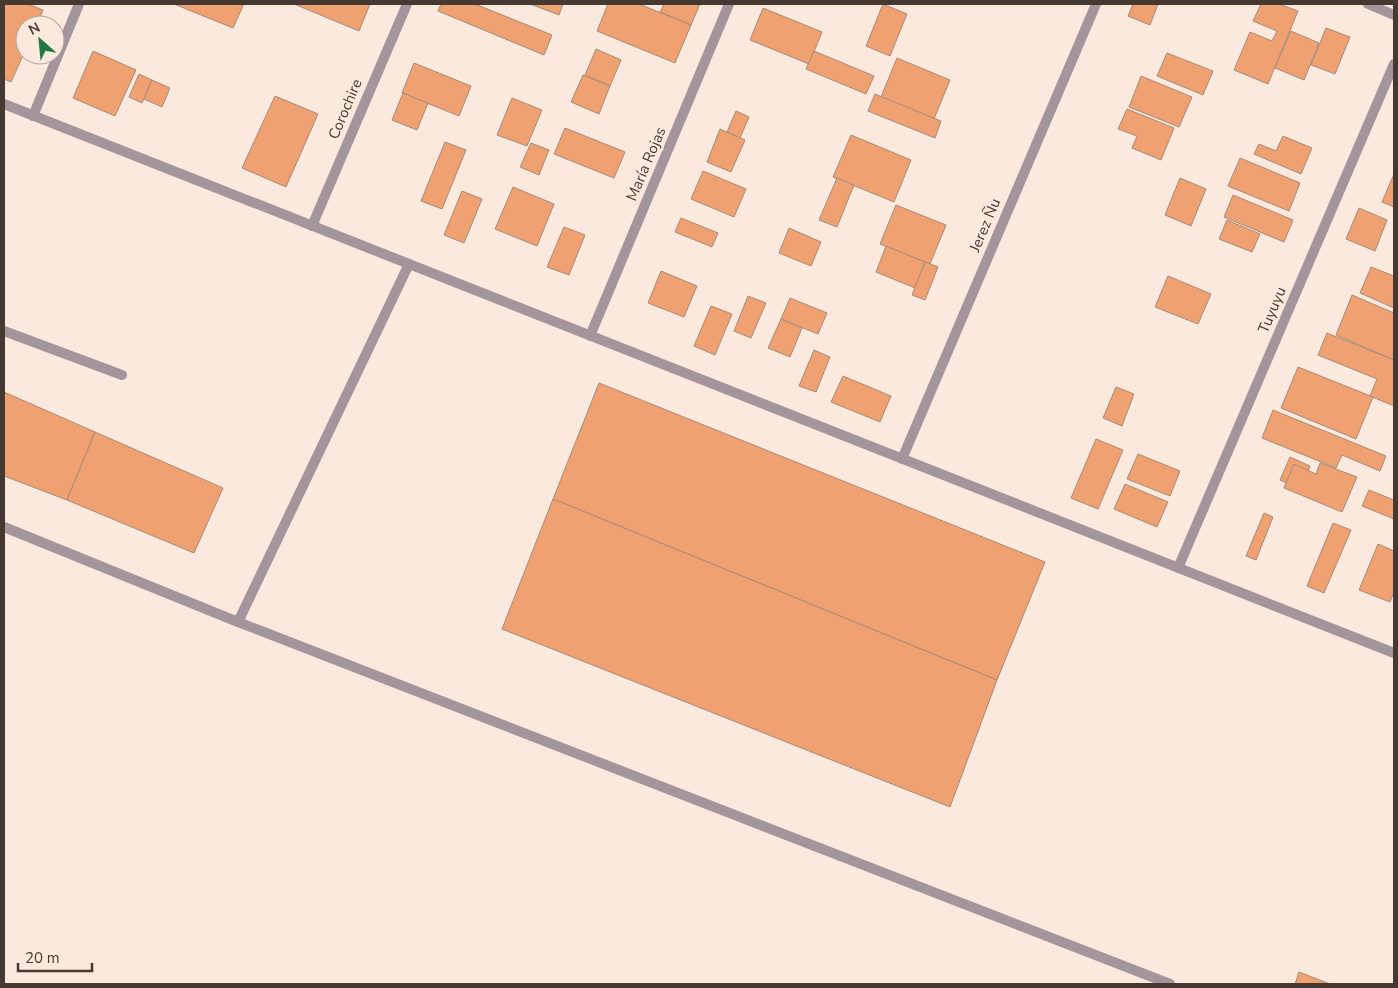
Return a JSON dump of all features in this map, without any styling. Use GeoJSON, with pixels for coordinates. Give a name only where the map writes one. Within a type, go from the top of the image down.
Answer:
{"type":"FeatureCollection","features":[{"type":"Feature","properties":{"kind":"street"},"geometry":{"type":"LineString","coordinates":[[33,116],[79,4]]}},
{"type":"Feature","properties":{"kind":"street","name":"Corochire"},"geometry":{"type":"LineString","coordinates":[[312,226],[407,4]]}},
{"type":"Feature","properties":{"kind":"street","name":"María Rojas"},"geometry":{"type":"LineString","coordinates":[[590,336],[729,4]]}},
{"type":"Feature","properties":{"kind":"street","name":"Jerez Ñu"},"geometry":{"type":"LineString","coordinates":[[902,459],[1096,4]]}},
{"type":"Feature","properties":{"kind":"street"},"geometry":{"type":"LineString","coordinates":[[1368,4],[1394,15]]}},
{"type":"Feature","properties":{"kind":"street","name":"Tuyuyu"},"geometry":{"type":"LineString","coordinates":[[1178,568],[1394,64]]}},
{"type":"Feature","properties":{"kind":"street"},"geometry":{"type":"LineString","coordinates":[[4,104],[1394,653]]}},
{"type":"Feature","properties":{"kind":"street"},"geometry":{"type":"LineString","coordinates":[[238,622],[409,264]]}},
{"type":"Feature","properties":{"kind":"street"},"geometry":{"type":"LineString","coordinates":[[4,331],[122,375]]}},
{"type":"Feature","properties":{"kind":"street"},"geometry":{"type":"LineString","coordinates":[[4,526],[238,622],[1170,984]]}},
{"type":"Feature","properties":{"kind":"building"},"geometry":{"type":"Polygon","coordinates":[[[4,4],[28,4],[43,10],[41,15],[15,15],[15,65],[19,65],[11,82],[4,79],[4,4]]]}},
{"type":"Feature","properties":{"kind":"building"},"geometry":{"type":"Polygon","coordinates":[[[174,4],[244,4],[233,28],[174,4]]]}},
{"type":"Feature","properties":{"kind":"building"},"geometry":{"type":"Polygon","coordinates":[[[294,4],[370,4],[359,31],[294,4]]]}},
{"type":"Feature","properties":{"kind":"building"},"geometry":{"type":"Polygon","coordinates":[[[441,4],[475,4],[552,35],[544,55],[438,11],[441,4]]]}},
{"type":"Feature","properties":{"kind":"building"},"geometry":{"type":"Polygon","coordinates":[[[530,4],[563,4],[559,15],[530,4]]]}},
{"type":"Feature","properties":{"kind":"building"},"geometry":{"type":"Polygon","coordinates":[[[608,4],[639,4],[691,25],[675,63],[597,31],[608,4]]]}},
{"type":"Feature","properties":{"kind":"building"},"geometry":{"type":"Polygon","coordinates":[[[664,4],[700,4],[691,25],[660,12],[664,4]]]}},
{"type":"Feature","properties":{"kind":"building"},"geometry":{"type":"Polygon","coordinates":[[[883,4],[907,14],[890,56],[866,46],[883,4]]]}},
{"type":"Feature","properties":{"kind":"building"},"geometry":{"type":"Polygon","coordinates":[[[1133,4],[1158,4],[1150,25],[1128,16],[1133,4]]]}},
{"type":"Feature","properties":{"kind":"building"},"geometry":{"type":"Polygon","coordinates":[[[1261,4],[1279,4],[1298,11],[1268,84],[1234,70],[1250,32],[1272,41],[1277,31],[1253,21],[1261,4]]]}},
{"type":"Feature","properties":{"kind":"building"},"geometry":{"type":"Polygon","coordinates":[[[763,8],[822,32],[809,64],[750,40],[763,8]]]}},
{"type":"Feature","properties":{"kind":"building"},"geometry":{"type":"Polygon","coordinates":[[[1326,28],[1350,37],[1335,74],[1311,65],[1326,28]]]}},
{"type":"Feature","properties":{"kind":"building"},"geometry":{"type":"Polygon","coordinates":[[[1291,31],[1319,43],[1304,80],[1275,68],[1291,31]]]}},
{"type":"Feature","properties":{"kind":"building"},"geometry":{"type":"Polygon","coordinates":[[[596,49],[621,60],[610,86],[585,75],[596,49]]]}},
{"type":"Feature","properties":{"kind":"building"},"geometry":{"type":"Polygon","coordinates":[[[93,51],[136,70],[115,116],[73,98],[93,51]]]}},
{"type":"Feature","properties":{"kind":"building"},"geometry":{"type":"Polygon","coordinates":[[[814,51],[874,76],[866,94],[806,69],[814,51]]]}},
{"type":"Feature","properties":{"kind":"building"},"geometry":{"type":"Polygon","coordinates":[[[1167,53],[1213,71],[1203,95],[1157,76],[1167,53]]]}},
{"type":"Feature","properties":{"kind":"building"},"geometry":{"type":"Polygon","coordinates":[[[897,58],[950,80],[934,119],[881,97],[897,58]]]}},
{"type":"Feature","properties":{"kind":"building"},"geometry":{"type":"Polygon","coordinates":[[[414,63],[471,86],[459,116],[402,93],[414,63]]]}},
{"type":"Feature","properties":{"kind":"building"},"geometry":{"type":"Polygon","coordinates":[[[139,74],[152,80],[142,103],[129,97],[139,74]]]}},
{"type":"Feature","properties":{"kind":"building"},"geometry":{"type":"Polygon","coordinates":[[[583,75],[610,86],[599,114],[571,102],[583,75]]]}},
{"type":"Feature","properties":{"kind":"building"},"geometry":{"type":"Polygon","coordinates":[[[1141,76],[1192,97],[1179,127],[1129,107],[1141,76]]]}},
{"type":"Feature","properties":{"kind":"building"},"geometry":{"type":"Polygon","coordinates":[[[152,80],[170,88],[162,107],[144,99],[152,80]]]}},
{"type":"Feature","properties":{"kind":"building"},"geometry":{"type":"Polygon","coordinates":[[[403,93],[428,103],[417,130],[392,120],[403,93]]]}},
{"type":"Feature","properties":{"kind":"building"},"geometry":{"type":"Polygon","coordinates":[[[875,94],[941,121],[935,138],[868,111],[875,94]]]}},
{"type":"Feature","properties":{"kind":"building"},"geometry":{"type":"Polygon","coordinates":[[[275,96],[318,114],[286,187],[242,168],[275,96]]]}},
{"type":"Feature","properties":{"kind":"building"},"geometry":{"type":"Polygon","coordinates":[[[512,98],[542,110],[527,146],[497,135],[512,98]]]}},
{"type":"Feature","properties":{"kind":"building"},"geometry":{"type":"Polygon","coordinates":[[[1127,109],[1174,128],[1161,160],[1132,148],[1137,136],[1118,129],[1127,109]]]}},
{"type":"Feature","properties":{"kind":"building"},"geometry":{"type":"Polygon","coordinates":[[[736,111],[749,117],[740,138],[727,132],[736,111]]]}},
{"type":"Feature","properties":{"kind":"building"},"geometry":{"type":"Polygon","coordinates":[[[565,128],[625,152],[614,178],[554,154],[565,128]]]}},
{"type":"Feature","properties":{"kind":"building"},"geometry":{"type":"Polygon","coordinates":[[[720,129],[745,140],[731,172],[707,162],[720,129]]]}},
{"type":"Feature","properties":{"kind":"building"},"geometry":{"type":"Polygon","coordinates":[[[851,135],[911,160],[894,202],[833,177],[851,135]]]}},
{"type":"Feature","properties":{"kind":"building"},"geometry":{"type":"Polygon","coordinates":[[[1283,136],[1312,148],[1301,174],[1254,154],[1259,144],[1276,151],[1283,136]]]}},
{"type":"Feature","properties":{"kind":"building"},"geometry":{"type":"Polygon","coordinates":[[[445,142],[466,150],[442,209],[421,201],[445,142]]]}},
{"type":"Feature","properties":{"kind":"building"},"geometry":{"type":"Polygon","coordinates":[[[531,143],[549,150],[539,175],[520,167],[531,143]]]}},
{"type":"Feature","properties":{"kind":"building"},"geometry":{"type":"Polygon","coordinates":[[[1240,158],[1300,183],[1289,211],[1228,186],[1240,158]]]}},
{"type":"Feature","properties":{"kind":"building"},"geometry":{"type":"Polygon","coordinates":[[[703,171],[746,189],[734,217],[691,199],[703,171]]]}},
{"type":"Feature","properties":{"kind":"building"},"geometry":{"type":"Polygon","coordinates":[[[1394,174],[1394,207],[1382,202],[1394,174]]]}},
{"type":"Feature","properties":{"kind":"building"},"geometry":{"type":"Polygon","coordinates":[[[837,178],[854,185],[837,227],[819,220],[837,178]]]}},
{"type":"Feature","properties":{"kind":"building"},"geometry":{"type":"Polygon","coordinates":[[[1180,178],[1206,189],[1191,226],[1165,215],[1180,178]]]}},
{"type":"Feature","properties":{"kind":"building"},"geometry":{"type":"Polygon","coordinates":[[[513,187],[554,204],[537,246],[495,229],[513,187]]]}},
{"type":"Feature","properties":{"kind":"building"},"geometry":{"type":"Polygon","coordinates":[[[462,191],[482,199],[464,243],[444,235],[462,191]]]}},
{"type":"Feature","properties":{"kind":"building"},"geometry":{"type":"Polygon","coordinates":[[[1233,195],[1293,220],[1284,242],[1224,217],[1233,195]]]}},
{"type":"Feature","properties":{"kind":"building"},"geometry":{"type":"Polygon","coordinates":[[[896,205],[946,225],[930,264],[880,244],[896,205]]]}},
{"type":"Feature","properties":{"kind":"building"},"geometry":{"type":"Polygon","coordinates":[[[1359,208],[1387,220],[1375,251],[1346,239],[1359,208]]]}},
{"type":"Feature","properties":{"kind":"building"},"geometry":{"type":"Polygon","coordinates":[[[681,218],[718,233],[712,247],[675,232],[681,218]]]}},
{"type":"Feature","properties":{"kind":"building"},"geometry":{"type":"Polygon","coordinates":[[[1227,220],[1260,234],[1252,252],[1219,239],[1227,220]]]}},
{"type":"Feature","properties":{"kind":"building"},"geometry":{"type":"Polygon","coordinates":[[[564,227],[585,235],[569,275],[547,267],[564,227]]]}},
{"type":"Feature","properties":{"kind":"building"},"geometry":{"type":"Polygon","coordinates":[[[789,228],[821,242],[811,266],[779,253],[789,228]]]}},
{"type":"Feature","properties":{"kind":"building"},"geometry":{"type":"Polygon","coordinates":[[[886,246],[925,262],[915,288],[876,272],[886,246]]]}},
{"type":"Feature","properties":{"kind":"building"},"geometry":{"type":"Polygon","coordinates":[[[925,262],[938,267],[925,300],[912,295],[925,262]]]}},
{"type":"Feature","properties":{"kind":"building"},"geometry":{"type":"Polygon","coordinates":[[[1371,267],[1394,276],[1394,308],[1360,293],[1371,267]]]}},
{"type":"Feature","properties":{"kind":"building"},"geometry":{"type":"Polygon","coordinates":[[[661,271],[697,286],[684,317],[648,303],[661,271]]]}},
{"type":"Feature","properties":{"kind":"building"},"geometry":{"type":"Polygon","coordinates":[[[1168,276],[1211,294],[1198,324],[1155,307],[1168,276]]]}},
{"type":"Feature","properties":{"kind":"building"},"geometry":{"type":"Polygon","coordinates":[[[1352,295],[1394,313],[1394,360],[1336,335],[1352,295]]]}},
{"type":"Feature","properties":{"kind":"building"},"geometry":{"type":"Polygon","coordinates":[[[748,296],[766,303],[751,338],[734,331],[748,296]]]}},
{"type":"Feature","properties":{"kind":"building"},"geometry":{"type":"Polygon","coordinates":[[[790,298],[827,313],[818,334],[781,319],[790,298]]]}},
{"type":"Feature","properties":{"kind":"building"},"geometry":{"type":"Polygon","coordinates":[[[711,306],[732,314],[715,355],[694,346],[711,306]]]}},
{"type":"Feature","properties":{"kind":"building"},"geometry":{"type":"Polygon","coordinates":[[[781,319],[802,328],[790,357],[768,348],[781,319]]]}},
{"type":"Feature","properties":{"kind":"building"},"geometry":{"type":"Polygon","coordinates":[[[1327,333],[1394,360],[1394,406],[1370,396],[1377,379],[1318,355],[1327,333]]]}},
{"type":"Feature","properties":{"kind":"building"},"geometry":{"type":"Polygon","coordinates":[[[814,350],[830,357],[816,392],[799,386],[814,350]]]}},
{"type":"Feature","properties":{"kind":"building"},"geometry":{"type":"Polygon","coordinates":[[[1298,367],[1373,397],[1356,439],[1281,408],[1298,367]]]}},
{"type":"Feature","properties":{"kind":"building"},"geometry":{"type":"Polygon","coordinates":[[[843,376],[891,396],[880,422],[831,402],[843,376]]]}},
{"type":"Feature","properties":{"kind":"building"},"geometry":{"type":"Polygon","coordinates":[[[599,383],[1045,562],[997,680],[553,499],[599,383]]]}},
{"type":"Feature","properties":{"kind":"building"},"geometry":{"type":"Polygon","coordinates":[[[1116,387],[1134,394],[1122,426],[1103,418],[1116,387]]]}},
{"type":"Feature","properties":{"kind":"building"},"geometry":{"type":"Polygon","coordinates":[[[4,392],[95,432],[67,500],[4,476],[4,392]]]}},
{"type":"Feature","properties":{"kind":"building"},"geometry":{"type":"Polygon","coordinates":[[[1273,410],[1386,456],[1380,471],[1342,455],[1336,468],[1262,438],[1273,410]]]}},
{"type":"Feature","properties":{"kind":"building"},"geometry":{"type":"Polygon","coordinates":[[[95,432],[223,488],[194,553],[67,500],[95,432]]]}},
{"type":"Feature","properties":{"kind":"building"},"geometry":{"type":"Polygon","coordinates":[[[1096,439],[1123,450],[1098,509],[1071,498],[1096,439]]]}},
{"type":"Feature","properties":{"kind":"building"},"geometry":{"type":"Polygon","coordinates":[[[1138,454],[1180,471],[1170,496],[1127,479],[1138,454]]]}},
{"type":"Feature","properties":{"kind":"building"},"geometry":{"type":"Polygon","coordinates":[[[1290,457],[1310,466],[1301,489],[1280,480],[1290,457]]]}},
{"type":"Feature","properties":{"kind":"building"},"geometry":{"type":"Polygon","coordinates":[[[1320,463],[1357,477],[1342,512],[1284,488],[1294,464],[1316,474],[1320,463]]]}},
{"type":"Feature","properties":{"kind":"building"},"geometry":{"type":"Polygon","coordinates":[[[1125,484],[1168,502],[1157,527],[1114,509],[1125,484]]]}},
{"type":"Feature","properties":{"kind":"building"},"geometry":{"type":"Polygon","coordinates":[[[1369,490],[1394,500],[1394,519],[1362,506],[1369,490]]]}},
{"type":"Feature","properties":{"kind":"building"},"geometry":{"type":"Polygon","coordinates":[[[553,499],[997,680],[950,807],[502,629],[553,499]]]}},
{"type":"Feature","properties":{"kind":"building"},"geometry":{"type":"Polygon","coordinates":[[[1264,513],[1273,517],[1256,560],[1246,556],[1264,513]]]}},
{"type":"Feature","properties":{"kind":"building"},"geometry":{"type":"Polygon","coordinates":[[[1333,523],[1351,530],[1324,593],[1307,586],[1333,523]]]}},
{"type":"Feature","properties":{"kind":"building"},"geometry":{"type":"Polygon","coordinates":[[[1378,544],[1394,551],[1394,592],[1390,602],[1359,590],[1378,544]]]}},
{"type":"Feature","properties":{"kind":"building"},"geometry":{"type":"Polygon","coordinates":[[[1299,972],[1330,984],[1295,984],[1299,972]]]}}]}
